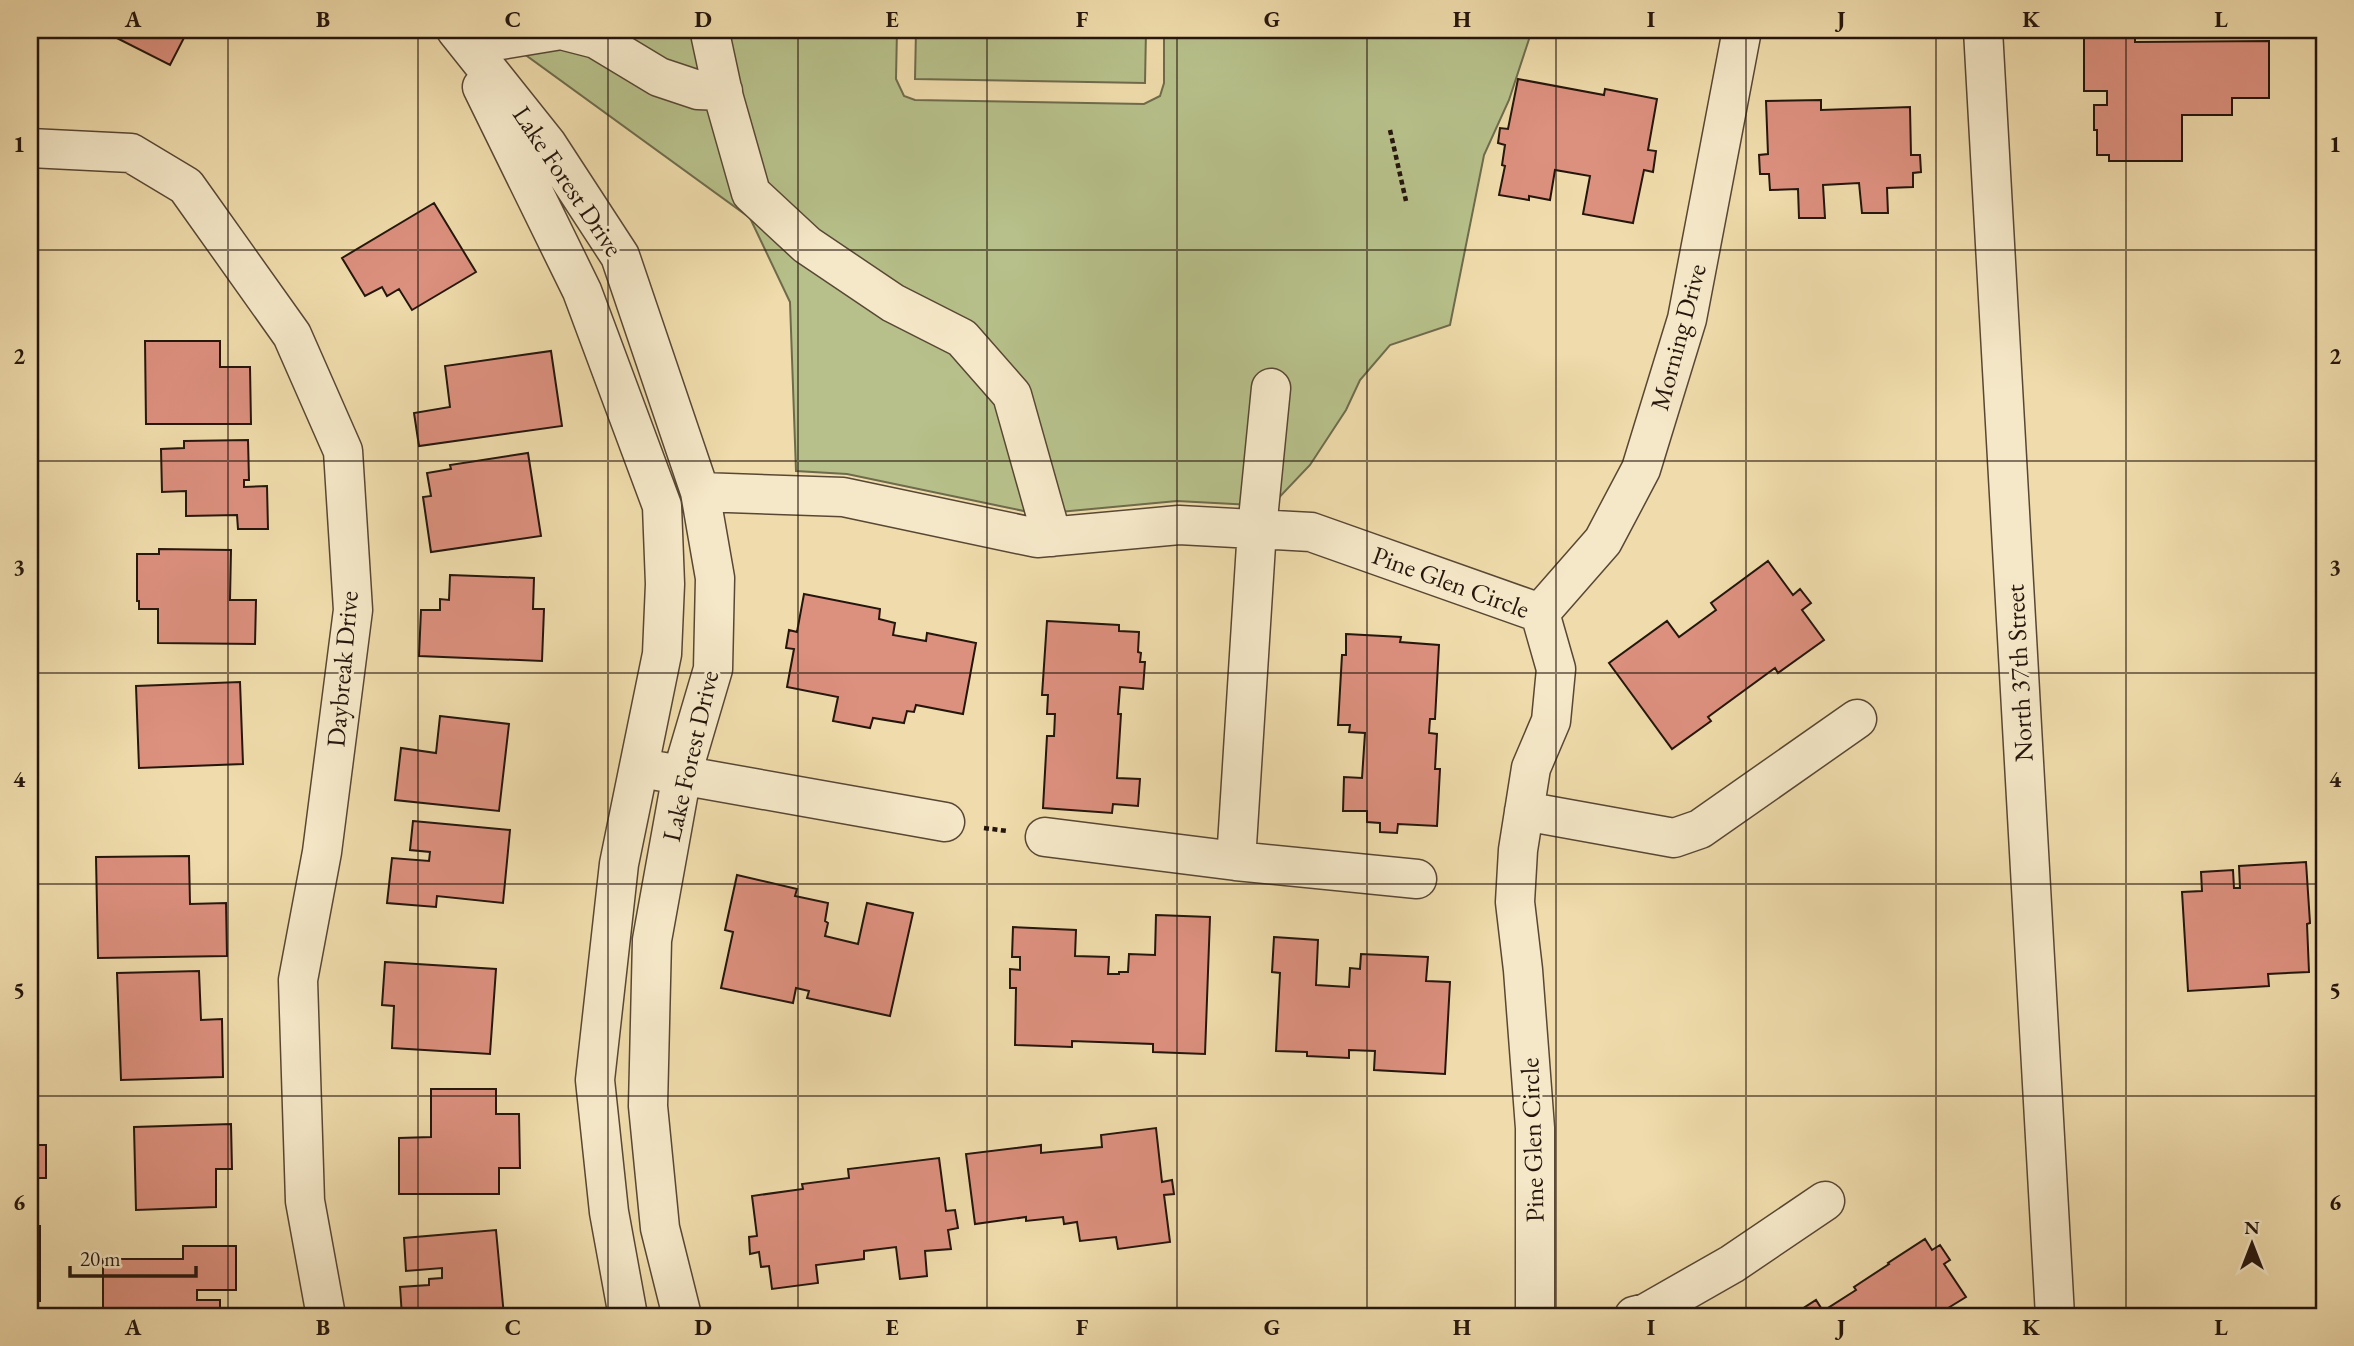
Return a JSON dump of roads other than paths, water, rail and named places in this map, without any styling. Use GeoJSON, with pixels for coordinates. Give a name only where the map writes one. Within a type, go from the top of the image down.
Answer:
{"type":"FeatureCollection","features":[{"type":"Feature","properties":{"kind":"street"},"geometry":{"type":"LineString","coordinates":[[463,37],[561,30],[596,39],[659,77],[698,90],[723,91]]}},
{"type":"Feature","properties":{"kind":"street","name":"Morning Drive"},"geometry":{"type":"LineString","coordinates":[[1540,613],[1603,541],[1641,469],[1687,319],[1742,30]]}},
{"type":"Feature","properties":{"kind":"street","name":"North 37th Street"},"geometry":{"type":"LineString","coordinates":[[1983,30],[2055,1316]]}},
{"type":"Feature","properties":{"kind":"street"},"geometry":{"type":"LineString","coordinates":[[710,33],[751,193],[807,245],[893,303],[962,338],[1012,396],[1052,537]]}},
{"type":"Feature","properties":{"kind":"street","name":"Lake Forest Drive"},"geometry":{"type":"LineString","coordinates":[[463,37],[547,144],[621,256],[700,492],[715,578],[713,669],[682,774],[652,940],[648,1106],[660,1228],[682,1316]]}},
{"type":"Feature","properties":{"kind":"street","name":"Lake Forest Drive"},"geometry":{"type":"LineString","coordinates":[[463,37],[478,77],[582,291],[662,506],[665,584],[662,654],[619,864],[595,1080],[609,1212],[628,1316]]}},
{"type":"Feature","properties":{"kind":"street","name":"Daybreak Drive"},"geometry":{"type":"LineString","coordinates":[[30,148],[131,153],[186,186],[292,335],[343,451],[353,610],[322,852],[298,980],[305,1201],[326,1316]]}},
{"type":"Feature","properties":{"kind":"street"},"geometry":{"type":"LineString","coordinates":[[1236,861],[1257,529],[1271,388]]}},
{"type":"Feature","properties":{"kind":"street","name":"Pine Glen Circle"},"geometry":{"type":"LineString","coordinates":[[700,492],[843,497],[1037,538],[1179,525],[1311,532],[1540,613],[1556,669],[1551,720],[1531,768],[1518,850],[1515,902],[1535,1128],[1535,1316]]}},
{"type":"Feature","properties":{"kind":"street"},"geometry":{"type":"LineString","coordinates":[[1524,811],[1674,838],[1700,829],[1857,719]]}},
{"type":"Feature","properties":{"kind":"street"},"geometry":{"type":"LineString","coordinates":[[639,769],[682,774],[945,822]]}},
{"type":"Feature","properties":{"kind":"street"},"geometry":{"type":"LineString","coordinates":[[1045,837],[1236,861],[1417,879]]}},
{"type":"Feature","properties":{"kind":"street"},"geometry":{"type":"LineString","coordinates":[[1634,1316],[1646,1313],[1732,1264],[1825,1201]]}}]}
